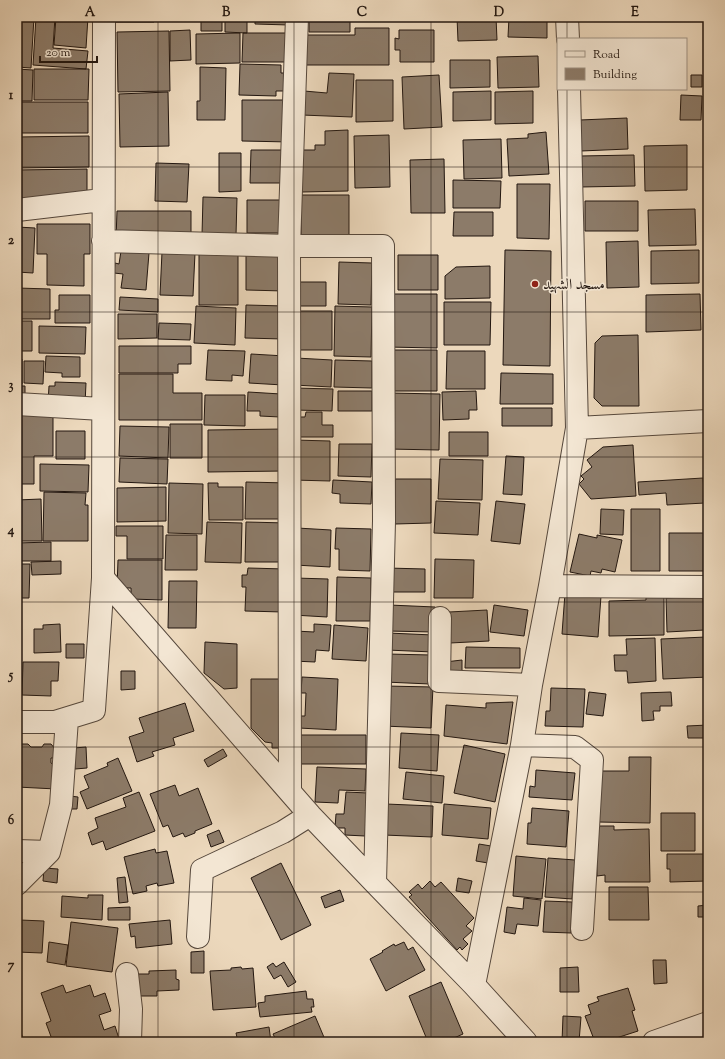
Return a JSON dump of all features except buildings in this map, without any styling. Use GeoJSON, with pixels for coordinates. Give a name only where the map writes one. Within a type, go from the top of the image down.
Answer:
{"type":"FeatureCollection","features":[{"type":"Feature","properties":{"kind":"street"},"geometry":{"type":"LineString","coordinates":[[17,722],[55,722],[94,710],[103,578],[102,200],[104,17]]}},
{"type":"Feature","properties":{"kind":"street"},"geometry":{"type":"LineString","coordinates":[[290,791],[289,246],[297,17]]}},
{"type":"Feature","properties":{"kind":"street"},"geometry":{"type":"LineString","coordinates":[[567,17],[568,38]]}},
{"type":"Feature","properties":{"kind":"street"},"geometry":{"type":"LineString","coordinates":[[474,985],[522,745],[530,685],[550,586],[576,428],[569,90]]}},
{"type":"Feature","properties":{"kind":"street"},"geometry":{"type":"LineString","coordinates":[[17,210],[102,200]]}},
{"type":"Feature","properties":{"kind":"street"},"geometry":{"type":"LineString","coordinates":[[103,242],[289,246],[383,246],[384,521],[374,883]]}},
{"type":"Feature","properties":{"kind":"street"},"geometry":{"type":"LineString","coordinates":[[17,404],[102,409]]}},
{"type":"Feature","properties":{"kind":"street"},"geometry":{"type":"LineString","coordinates":[[576,428],[708,421]]}},
{"type":"Feature","properties":{"kind":"street"},"geometry":{"type":"LineString","coordinates":[[103,578],[310,814],[374,883],[474,985],[526,1042]]}},
{"type":"Feature","properties":{"kind":"street"},"geometry":{"type":"LineString","coordinates":[[550,586],[708,587]]}},
{"type":"Feature","properties":{"kind":"street"},"geometry":{"type":"LineString","coordinates":[[440,618],[439,681],[530,685]]}},
{"type":"Feature","properties":{"kind":"street"},"geometry":{"type":"LineString","coordinates":[[17,884],[49,852],[61,805],[67,719]]}},
{"type":"Feature","properties":{"kind":"street"},"geometry":{"type":"LineString","coordinates":[[522,745],[575,747],[592,760],[582,929]]}},
{"type":"Feature","properties":{"kind":"street"},"geometry":{"type":"LineString","coordinates":[[198,937],[202,870],[283,832],[310,814]]}},
{"type":"Feature","properties":{"kind":"street"},"geometry":{"type":"LineString","coordinates":[[17,851],[49,852]]}},
{"type":"Feature","properties":{"kind":"street"},"geometry":{"type":"LineString","coordinates":[[127,974],[131,1009],[130,1042]]}},
{"type":"Feature","properties":{"kind":"street"},"geometry":{"type":"LineString","coordinates":[[654,1042],[708,1023]]}},
{"type":"Feature","properties":{"kind":"place","name":"مسجد الشهيد"},"geometry":{"type":"Point","coordinates":[535,284]}}]}
